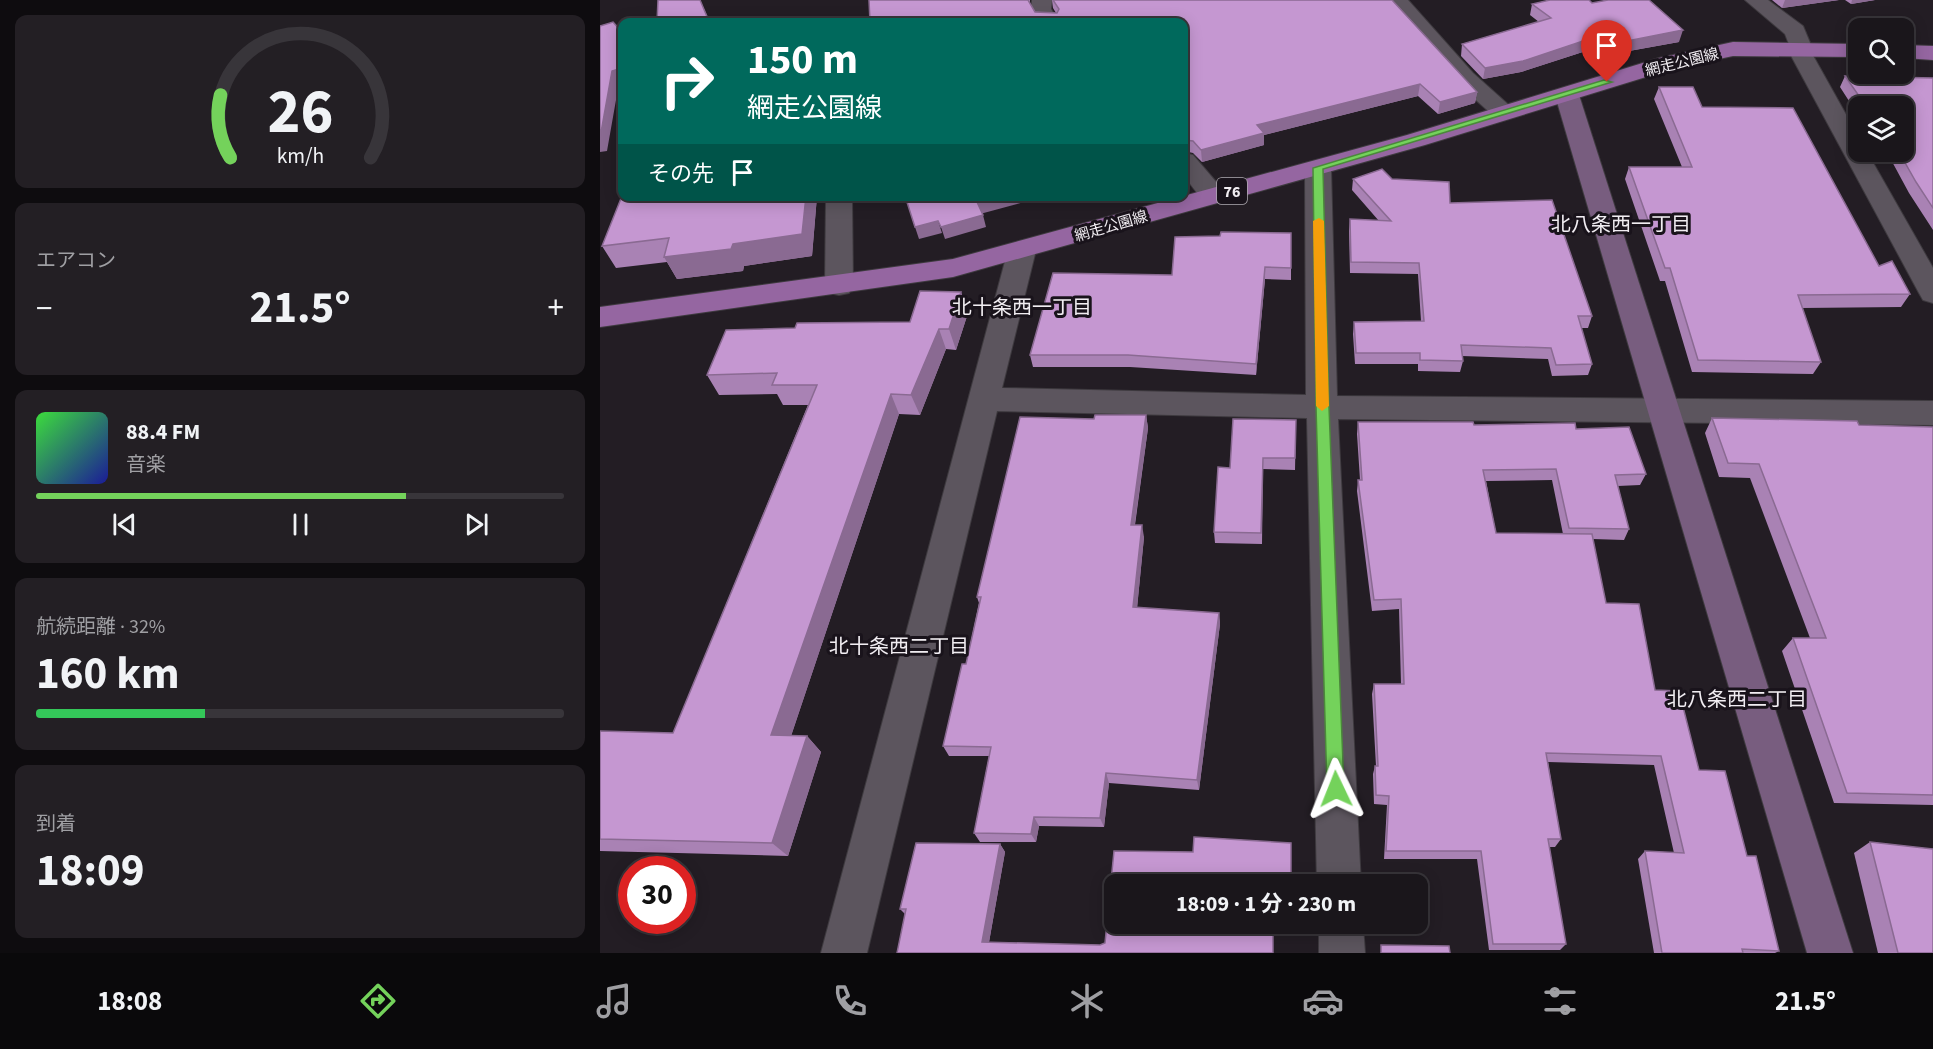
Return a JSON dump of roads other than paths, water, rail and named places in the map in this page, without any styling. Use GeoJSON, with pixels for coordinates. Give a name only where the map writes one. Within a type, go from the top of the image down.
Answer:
{"type":"FeatureCollection","features":[{"type":"Feature","properties":{"kind":"main road","name":"網走公園線"},"geometry":{"type":"LineString","coordinates":[[600,317],[839,286],[953,268],[1318,168],[1568,95],[1667,63],[1733,49],[1848,51]]}},
{"type":"Feature","properties":{"kind":"main road"},"geometry":{"type":"LineString","coordinates":[[1914,52],[1933,53]]}},
{"type":"Feature","properties":{"kind":"street"},"geometry":{"type":"LineString","coordinates":[[1042,0],[1041,9],[1047,18]]}},
{"type":"Feature","properties":{"kind":"street"},"geometry":{"type":"LineString","coordinates":[[1397,0],[1465,78],[1504,113]]}},
{"type":"Feature","properties":{"kind":"street"},"geometry":{"type":"LineString","coordinates":[[1755,0],[1795,32],[1802,50],[1799,50],[1933,293]]}},
{"type":"Feature","properties":{"kind":"street"},"geometry":{"type":"LineString","coordinates":[[1568,95],[1662,410],[1830,953]]}},
{"type":"Feature","properties":{"kind":"street"},"geometry":{"type":"LineString","coordinates":[[1188,165],[1214,196]]}},
{"type":"Feature","properties":{"kind":"street"},"geometry":{"type":"LineString","coordinates":[[1318,168],[1322,407],[1339,874]]}},
{"type":"Feature","properties":{"kind":"street"},"geometry":{"type":"LineString","coordinates":[[839,201],[839,286]]}},
{"type":"Feature","properties":{"kind":"street"},"geometry":{"type":"LineString","coordinates":[[844,953],[1022,250]]}},
{"type":"Feature","properties":{"kind":"street"},"geometry":{"type":"LineString","coordinates":[[985,399],[1322,407],[1933,413]]}},
{"type":"Feature","properties":{"kind":"street"},"geometry":{"type":"LineString","coordinates":[[1341,934],[1342,953]]}},
{"type":"Feature","properties":{"kind":"district","name":"北八条西一丁目"},"geometry":{"type":"Point","coordinates":[1621,224]}},
{"type":"Feature","properties":{"kind":"district","name":"北十条西一丁目"},"geometry":{"type":"Point","coordinates":[1022,307]}},
{"type":"Feature","properties":{"kind":"district","name":"北十条西二丁目"},"geometry":{"type":"Point","coordinates":[899,646]}},
{"type":"Feature","properties":{"kind":"district","name":"北八条西二丁目"},"geometry":{"type":"Point","coordinates":[1737,699]}}]}
